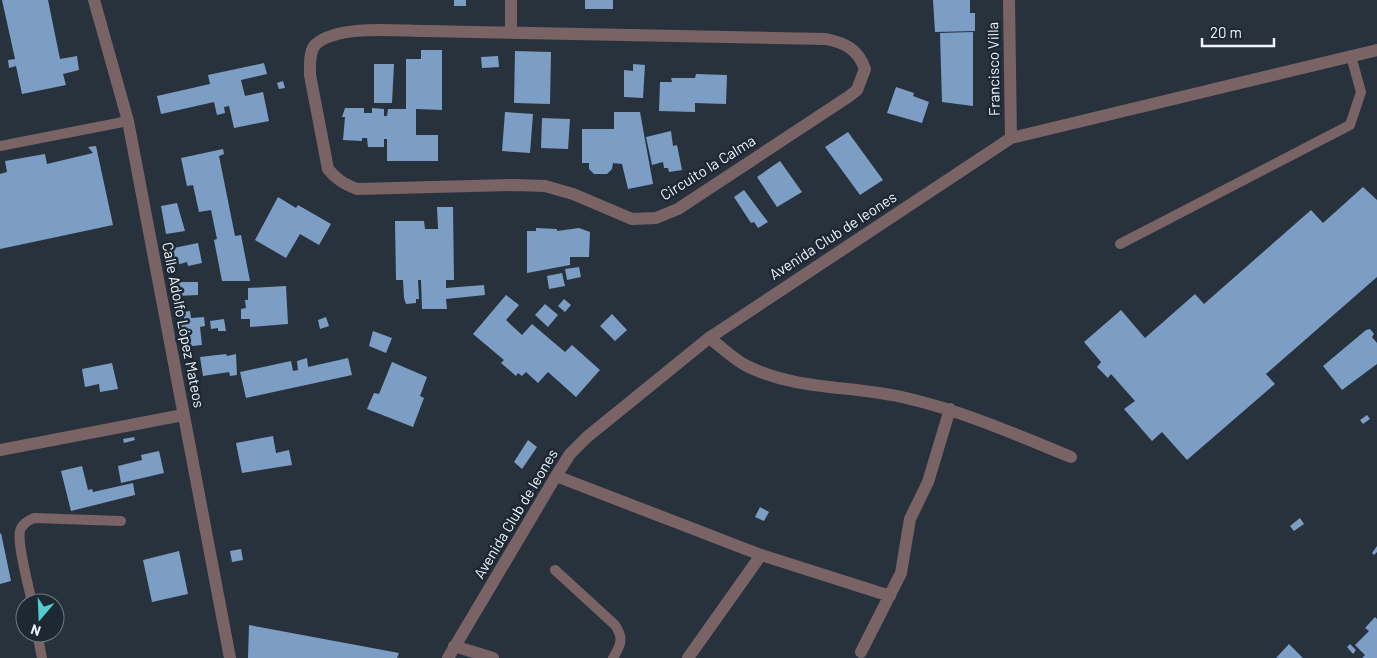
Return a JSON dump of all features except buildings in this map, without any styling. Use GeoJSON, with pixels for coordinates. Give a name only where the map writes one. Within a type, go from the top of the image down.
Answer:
{"type":"FeatureCollection","features":[{"type":"Feature","properties":{"kind":"street","name":"Calle Adolfo López Mateos"},"geometry":{"type":"LineString","coordinates":[[94,0],[128,121],[230,658]]}},
{"type":"Feature","properties":{"kind":"street"},"geometry":{"type":"LineString","coordinates":[[511,0],[511,31]]}},
{"type":"Feature","properties":{"kind":"street","name":"Francisco Villa"},"geometry":{"type":"LineString","coordinates":[[1009,0],[1011,138]]}},
{"type":"Feature","properties":{"kind":"street","name":"Circuito la Calma"},"geometry":{"type":"LineString","coordinates":[[511,31],[826,39],[849,46],[857,52],[865,69],[857,90],[848,97],[678,209],[656,218],[632,219],[573,194],[545,186],[357,189],[335,177],[328,169],[310,75],[310,60],[314,46],[328,37],[342,32],[511,31]]}},
{"type":"Feature","properties":{"kind":"street","name":"Avenida Club de leones"},"geometry":{"type":"LineString","coordinates":[[448,658],[556,476],[570,454],[587,437],[709,338],[1011,138],[1377,50]]}},
{"type":"Feature","properties":{"kind":"street"},"geometry":{"type":"LineString","coordinates":[[709,338],[747,366],[781,380],[820,387],[903,397],[950,409],[1071,458]]}},
{"type":"Feature","properties":{"kind":"street"},"geometry":{"type":"LineString","coordinates":[[861,652],[897,584],[905,560],[910,519],[928,482],[950,409]]}},
{"type":"Feature","properties":{"kind":"street"},"geometry":{"type":"LineString","coordinates":[[0,450],[183,415]]}},
{"type":"Feature","properties":{"kind":"street"},"geometry":{"type":"LineString","coordinates":[[556,476],[761,555],[890,596]]}},
{"type":"Feature","properties":{"kind":"street"},"geometry":{"type":"LineString","coordinates":[[688,658],[761,555]]}},
{"type":"Feature","properties":{"kind":"street"},"geometry":{"type":"LineString","coordinates":[[454,646],[493,658]]}},
{"type":"Feature","properties":{"kind":"lane"},"geometry":{"type":"LineString","coordinates":[[1120,244],[1350,125],[1361,92],[1351,56]]}},
{"type":"Feature","properties":{"kind":"lane"},"geometry":{"type":"LineString","coordinates":[[0,146],[128,121]]}},
{"type":"Feature","properties":{"kind":"lane"},"geometry":{"type":"LineString","coordinates":[[30,593],[20,539],[22,526],[28,521],[34,518],[121,521]]}},
{"type":"Feature","properties":{"kind":"lane"},"geometry":{"type":"LineString","coordinates":[[555,570],[615,624],[622,635],[620,646],[613,658]]}},
{"type":"Feature","properties":{"kind":"lane"},"geometry":{"type":"LineString","coordinates":[[39,643],[42,658]]}}]}
